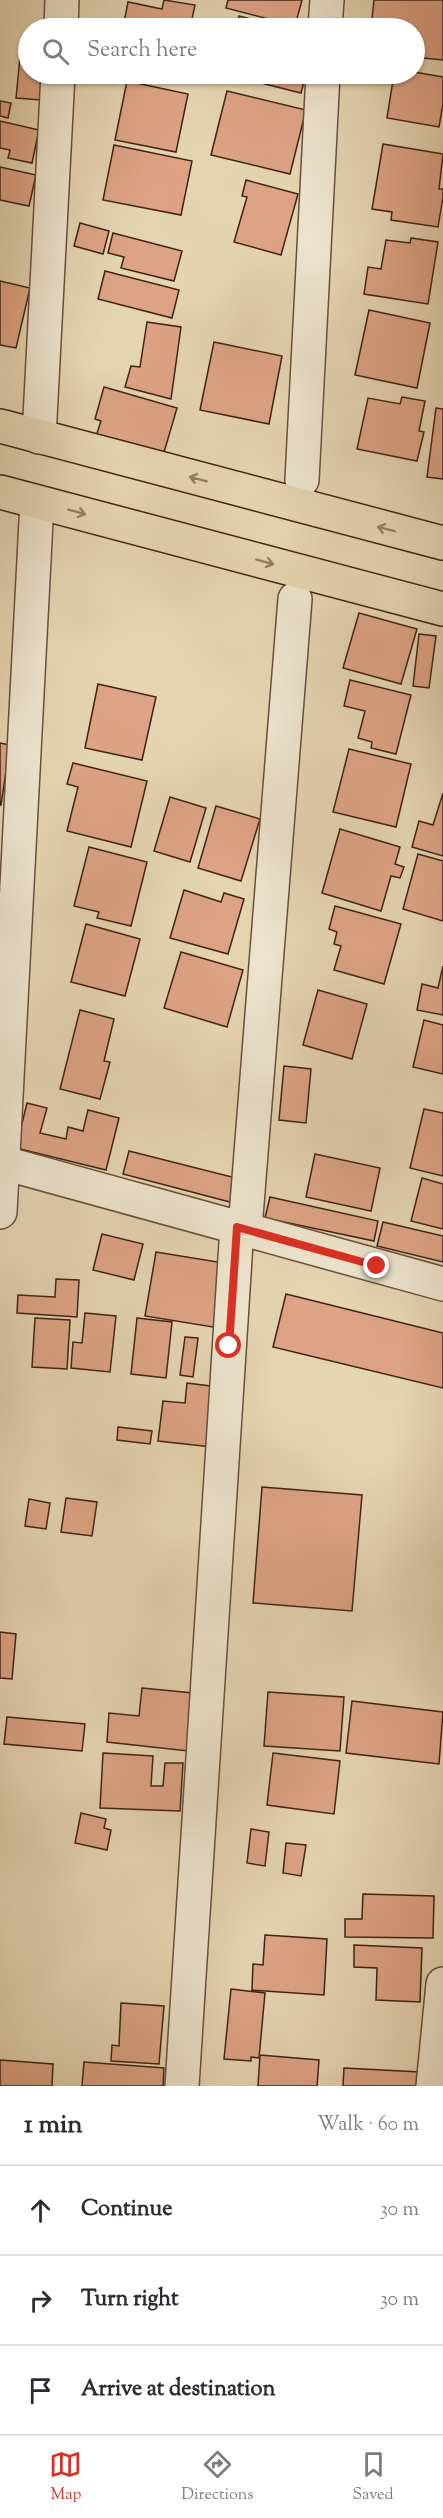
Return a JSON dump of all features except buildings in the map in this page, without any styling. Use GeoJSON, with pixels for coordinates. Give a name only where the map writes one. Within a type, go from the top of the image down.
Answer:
{"type":"FeatureCollection","features":[{"type":"Feature","properties":{"kind":"main road"},"geometry":{"type":"LineString","coordinates":[[0,426],[443,543]]}},
{"type":"Feature","properties":{"kind":"main road"},"geometry":{"type":"LineString","coordinates":[[0,492],[443,609]]}},
{"type":"Feature","properties":{"kind":"street"},"geometry":{"type":"LineString","coordinates":[[61,18],[62,0]]}},
{"type":"Feature","properties":{"kind":"street"},"geometry":{"type":"LineString","coordinates":[[326,18],[327,0]]}},
{"type":"Feature","properties":{"kind":"street"},"geometry":{"type":"LineString","coordinates":[[39,437],[57,84]]}},
{"type":"Feature","properties":{"kind":"street"},"geometry":{"type":"LineString","coordinates":[[302,480],[322,84]]}},
{"type":"Feature","properties":{"kind":"street"},"geometry":{"type":"LineString","coordinates":[[0,1212],[36,502]]}},
{"type":"Feature","properties":{"kind":"street"},"geometry":{"type":"LineString","coordinates":[[182,2086],[241,1228],[295,599]]}},
{"type":"Feature","properties":{"kind":"street"},"geometry":{"type":"LineString","coordinates":[[2,1162],[443,1284]]}},
{"type":"Feature","properties":{"kind":"street"},"geometry":{"type":"LineString","coordinates":[[433,2086],[443,1984]]}},
{"type":"Feature","properties":{"kind":"route"},"geometry":{"type":"LineString","coordinates":[[229,1346],[237,1227],[377,1266]]}}]}
